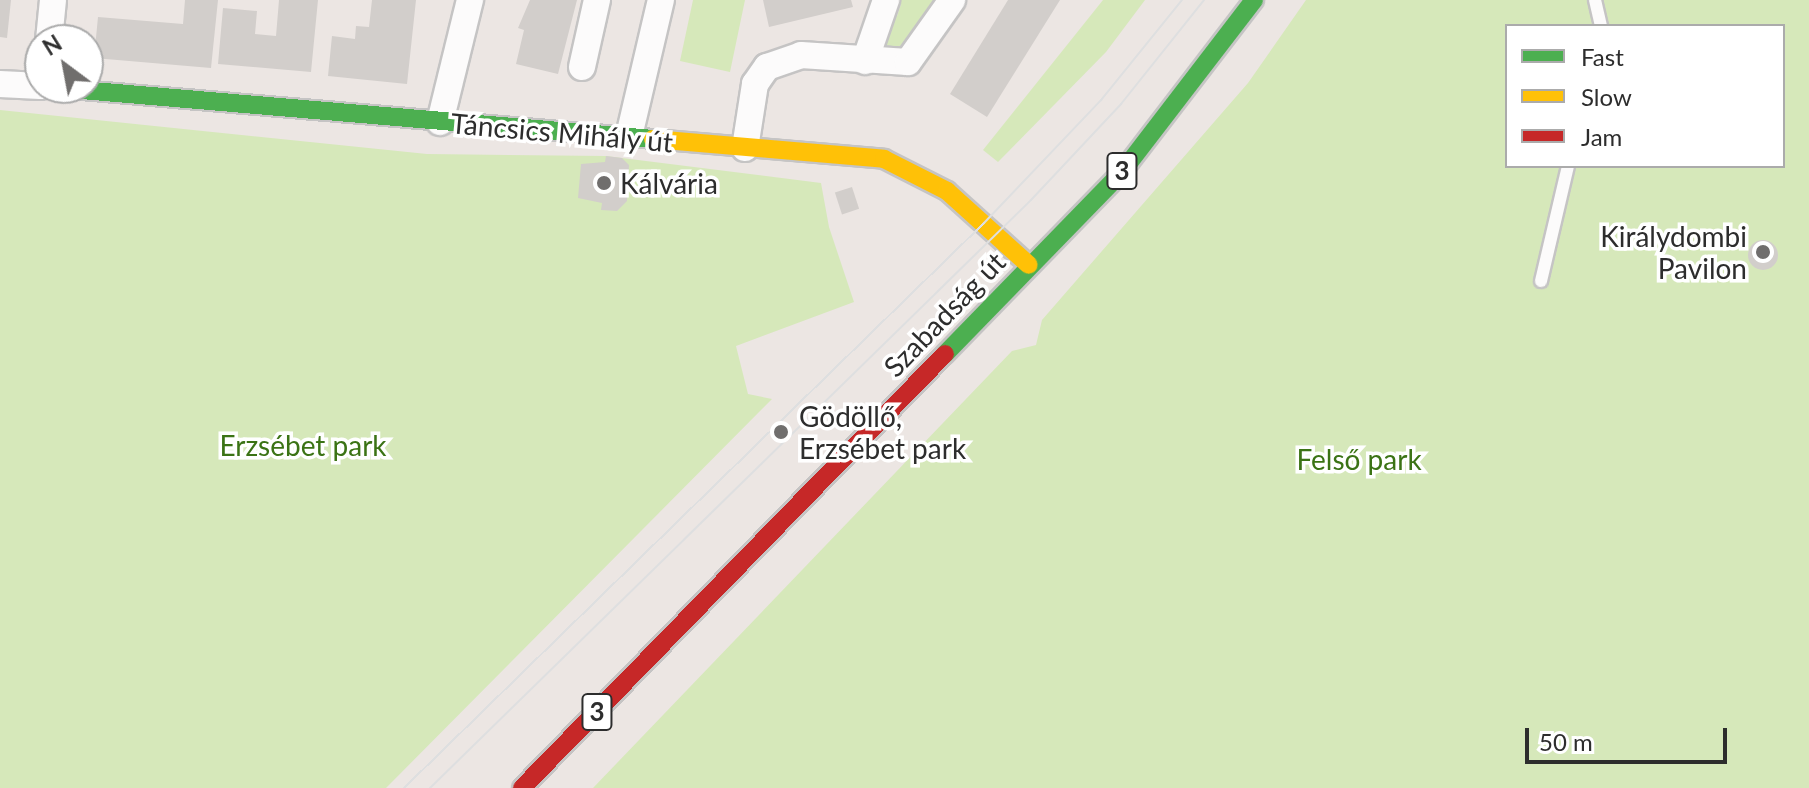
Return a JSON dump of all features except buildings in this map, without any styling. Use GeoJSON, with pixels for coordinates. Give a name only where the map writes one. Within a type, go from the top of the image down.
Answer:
{"type":"FeatureCollection","features":[{"type":"Feature","properties":{"kind":"main road","name":"Szabadság út"},"geometry":{"type":"LineString","coordinates":[[522,788],[1122,172],[1254,0]]}},
{"type":"Feature","properties":{"kind":"main road","name":"Táncsics Mihály út"},"geometry":{"type":"LineString","coordinates":[[104,92],[859,156],[912,170],[947,191],[1029,265]]}},
{"type":"Feature","properties":{"kind":"street"},"geometry":{"type":"LineString","coordinates":[[51,24],[53,0]]}},
{"type":"Feature","properties":{"kind":"street"},"geometry":{"type":"LineString","coordinates":[[440,122],[470,0]]}},
{"type":"Feature","properties":{"kind":"street"},"geometry":{"type":"LineString","coordinates":[[582,67],[597,0]]}},
{"type":"Feature","properties":{"kind":"street"},"geometry":{"type":"LineString","coordinates":[[629,136],[661,0]]}},
{"type":"Feature","properties":{"kind":"street"},"geometry":{"type":"LineString","coordinates":[[865,61],[886,0]]}},
{"type":"Feature","properties":{"kind":"street"},"geometry":{"type":"LineString","coordinates":[[745,148],[755,84],[767,67],[801,55],[908,62],[952,0]]}},
{"type":"Feature","properties":{"kind":"street"},"geometry":{"type":"LineString","coordinates":[[0,84],[24,85]]}},
{"type":"Feature","properties":{"kind":"lane"},"geometry":{"type":"LineString","coordinates":[[1595,0],[1601,24]]}},
{"type":"Feature","properties":{"kind":"lane"},"geometry":{"type":"LineString","coordinates":[[1541,281],[1568,168]]}},
{"type":"Feature","properties":{"kind":"green space"},"geometry":{"type":"Polygon","coordinates":[[[693,0],[745,0],[730,72],[680,61],[693,0]]]}},
{"type":"Feature","properties":{"kind":"green space"},"geometry":{"type":"Polygon","coordinates":[[[896,0],[938,0],[904,50],[883,44],[892,14],[897,16],[901,4],[896,0]]]}},
{"type":"Feature","properties":{"kind":"green space"},"geometry":{"type":"Polygon","coordinates":[[[1103,0],[1145,0],[1106,52],[998,162],[983,150],[1103,0]]]}},
{"type":"Feature","properties":{"kind":"green space","name":"Felső park"},"geometry":{"type":"Polygon","coordinates":[[[1306,0],[1809,0],[1809,788],[593,788],[1012,351],[1036,345],[1042,320],[1248,83],[1306,0]]]}},
{"type":"Feature","properties":{"kind":"green space","name":"Erzsébet park"},"geometry":{"type":"Polygon","coordinates":[[[0,110],[427,154],[606,156],[821,183],[829,227],[854,302],[736,346],[748,394],[772,399],[386,788],[0,788],[0,110]]]}},
{"type":"Feature","properties":{"kind":"tram line"},"geometry":{"type":"LineString","coordinates":[[404,788],[984,223],[1101,100],[1182,0]]}},
{"type":"Feature","properties":{"kind":"tram line"},"geometry":{"type":"LineString","coordinates":[[430,788],[1031,200],[1121,104],[1204,0]]}},
{"type":"Feature","properties":{"kind":"traffic: fast"},"geometry":{"type":"LineString","coordinates":[[945,354],[1122,172],[1254,0]]}},
{"type":"Feature","properties":{"kind":"traffic: fast"},"geometry":{"type":"LineString","coordinates":[[104,92],[653,139]]}},
{"type":"Feature","properties":{"kind":"traffic: slow"},"geometry":{"type":"LineString","coordinates":[[653,139],[884,159],[947,191],[1029,265]]}},
{"type":"Feature","properties":{"kind":"traffic: jam"},"geometry":{"type":"LineString","coordinates":[[522,788],[945,354]]}},
{"type":"Feature","properties":{"kind":"place","name":"Kálvária"},"geometry":{"type":"Point","coordinates":[604,183]}},
{"type":"Feature","properties":{"kind":"place","name":"Királydombi Pavilon"},"geometry":{"type":"Point","coordinates":[1763,252]}},
{"type":"Feature","properties":{"kind":"place","name":"Gödöllő, Erzsébet park"},"geometry":{"type":"Point","coordinates":[781,432]}}]}
